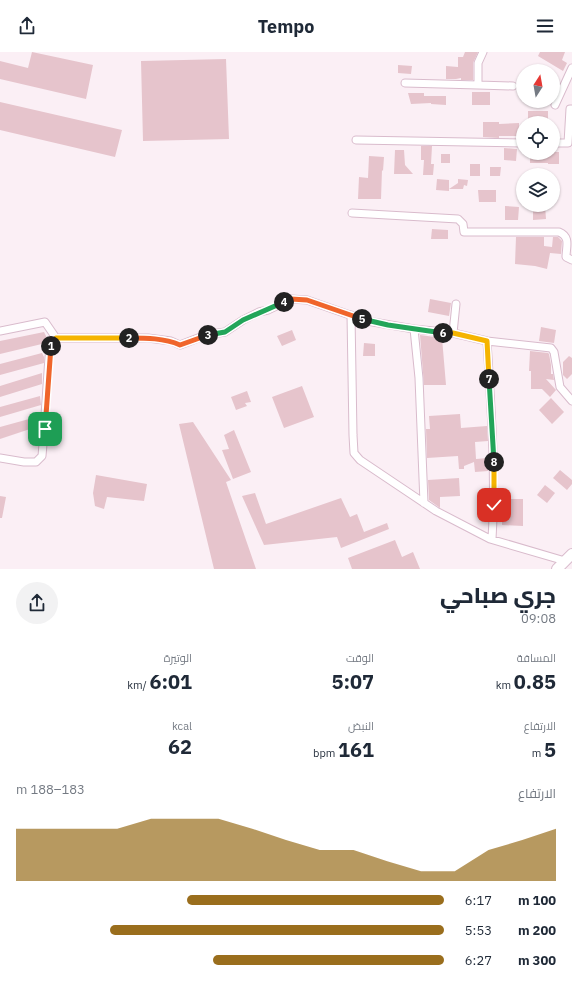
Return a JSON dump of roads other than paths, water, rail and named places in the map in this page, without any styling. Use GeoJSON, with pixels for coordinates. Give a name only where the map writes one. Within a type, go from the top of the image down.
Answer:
{"type":"FeatureCollection","features":[{"type":"Feature","properties":{"kind":"highway"},"geometry":{"type":"LineString","coordinates":[[557,569],[569,558]]}},
{"type":"Feature","properties":{"kind":"street"},"geometry":{"type":"LineString","coordinates":[[478,85],[478,63],[483,52]]}},
{"type":"Feature","properties":{"kind":"street"},"geometry":{"type":"LineString","coordinates":[[560,94],[572,68]]}},
{"type":"Feature","properties":{"kind":"street"},"geometry":{"type":"LineString","coordinates":[[405,83],[514,86]]}},
{"type":"Feature","properties":{"kind":"street"},"geometry":{"type":"LineString","coordinates":[[560,143],[568,143],[569,116],[570,109],[572,109]]}},
{"type":"Feature","properties":{"kind":"street"},"geometry":{"type":"LineString","coordinates":[[356,140],[516,143]]}},
{"type":"Feature","properties":{"kind":"street"},"geometry":{"type":"LineString","coordinates":[[352,213],[458,219],[463,224],[464,232],[559,232],[566,236],[566,257],[572,260]]}},
{"type":"Feature","properties":{"kind":"street"},"geometry":{"type":"LineString","coordinates":[[56,338],[148,338],[171,341],[180,345],[206,335],[225,332],[243,320],[291,299],[307,300],[367,321],[414,329],[453,333],[487,341],[551,348],[554,352],[560,387],[572,401]]}},
{"type":"Feature","properties":{"kind":"street"},"geometry":{"type":"LineString","coordinates":[[453,333],[456,304]]}},
{"type":"Feature","properties":{"kind":"street"},"geometry":{"type":"LineString","coordinates":[[351,315],[354,453],[360,460],[436,511],[492,540],[569,558]]}},
{"type":"Feature","properties":{"kind":"street"},"geometry":{"type":"LineString","coordinates":[[0,331],[45,322],[56,338]]}},
{"type":"Feature","properties":{"kind":"street"},"geometry":{"type":"LineString","coordinates":[[414,329],[419,378],[424,503]]}},
{"type":"Feature","properties":{"kind":"street"},"geometry":{"type":"LineString","coordinates":[[0,458],[24,462],[36,462],[42,456],[49,357],[51,344],[56,338]]}},
{"type":"Feature","properties":{"kind":"street"},"geometry":{"type":"LineString","coordinates":[[487,341],[494,460],[492,540]]}}]}
